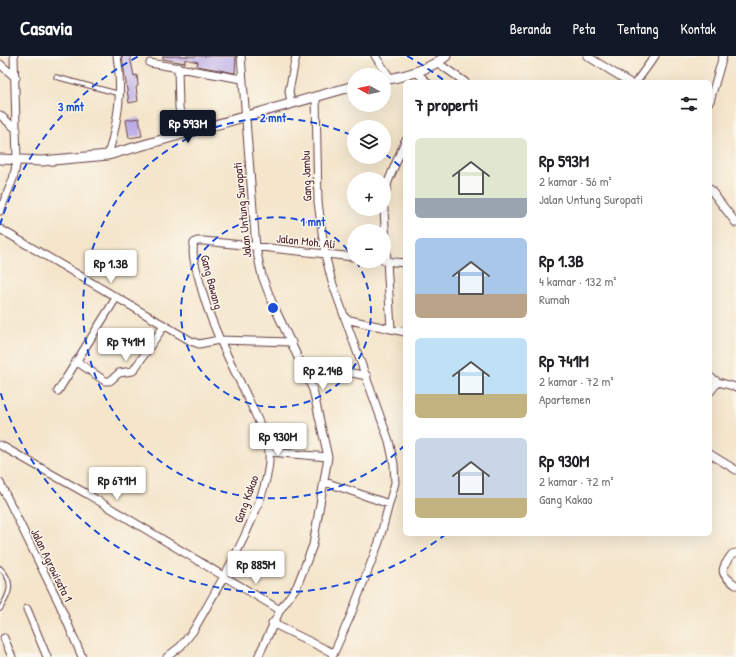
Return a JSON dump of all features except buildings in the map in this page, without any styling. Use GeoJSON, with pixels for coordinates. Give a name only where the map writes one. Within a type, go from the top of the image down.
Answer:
{"type":"FeatureCollection","features":[{"type":"Feature","properties":{"kind":"street"},"geometry":{"type":"LineString","coordinates":[[0,211],[13,179],[17,161],[16,78],[14,56]]}},
{"type":"Feature","properties":{"kind":"street"},"geometry":{"type":"LineString","coordinates":[[108,155],[119,113],[121,94],[117,56]]}},
{"type":"Feature","properties":{"kind":"street","name":"Jalan Untung Suropati"},"geometry":{"type":"LineString","coordinates":[[241,56],[244,117],[256,248],[262,276],[272,302],[302,363],[313,390],[328,457],[325,482],[313,545],[297,586],[272,623],[258,657]]}},
{"type":"Feature","properties":{"kind":"street"},"geometry":{"type":"LineString","coordinates":[[291,103],[289,91],[296,56]]}},
{"type":"Feature","properties":{"kind":"street"},"geometry":{"type":"LineString","coordinates":[[375,56],[382,68]]}},
{"type":"Feature","properties":{"kind":"street"},"geometry":{"type":"LineString","coordinates":[[391,78],[416,72],[438,62],[446,56]]}},
{"type":"Feature","properties":{"kind":"street"},"geometry":{"type":"LineString","coordinates":[[587,56],[626,80]]}},
{"type":"Feature","properties":{"kind":"street"},"geometry":{"type":"LineString","coordinates":[[637,80],[655,56]]}},
{"type":"Feature","properties":{"kind":"street"},"geometry":{"type":"LineString","coordinates":[[712,94],[723,56]]}},
{"type":"Feature","properties":{"kind":"street"},"geometry":{"type":"LineString","coordinates":[[438,62],[462,80]]}},
{"type":"Feature","properties":{"kind":"street"},"geometry":{"type":"LineString","coordinates":[[150,63],[242,79]]}},
{"type":"Feature","properties":{"kind":"street"},"geometry":{"type":"LineString","coordinates":[[0,64],[16,78]]}},
{"type":"Feature","properties":{"kind":"street"},"geometry":{"type":"LineString","coordinates":[[178,67],[179,108],[187,134]]}},
{"type":"Feature","properties":{"kind":"street"},"geometry":{"type":"LineString","coordinates":[[416,72],[425,80]]}},
{"type":"Feature","properties":{"kind":"street"},"geometry":{"type":"LineString","coordinates":[[0,159],[17,161],[68,160],[108,155],[347,88]]}},
{"type":"Feature","properties":{"kind":"street","name":"Gang Jambu"},"geometry":{"type":"LineString","coordinates":[[316,96],[318,202],[324,254],[345,319],[367,376],[389,441],[394,464],[395,483],[379,542],[350,617],[333,655]]}},
{"type":"Feature","properties":{"kind":"street"},"geometry":{"type":"LineString","coordinates":[[0,115],[17,130]]}},
{"type":"Feature","properties":{"kind":"street"},"geometry":{"type":"LineString","coordinates":[[391,175],[403,146]]}},
{"type":"Feature","properties":{"kind":"street"},"geometry":{"type":"LineString","coordinates":[[712,192],[736,223]]}},
{"type":"Feature","properties":{"kind":"street"},"geometry":{"type":"LineString","coordinates":[[0,229],[164,326],[199,344],[219,340],[292,342]]}},
{"type":"Feature","properties":{"kind":"street","name":"Gang Bawang"},"geometry":{"type":"LineString","coordinates":[[219,340],[204,302],[193,254],[194,243],[198,240],[256,248]]}},
{"type":"Feature","properties":{"kind":"street","name":"Jalan Moh. Ali"},"geometry":{"type":"LineString","coordinates":[[256,248],[347,256]]}},
{"type":"Feature","properties":{"kind":"street"},"geometry":{"type":"LineString","coordinates":[[391,262],[403,264]]}},
{"type":"Feature","properties":{"kind":"street"},"geometry":{"type":"LineString","coordinates":[[386,268],[391,329]]}},
{"type":"Feature","properties":{"kind":"street"},"geometry":{"type":"LineString","coordinates":[[58,391],[116,298]]}},
{"type":"Feature","properties":{"kind":"street"},"geometry":{"type":"LineString","coordinates":[[345,319],[403,332]]}},
{"type":"Feature","properties":{"kind":"street"},"geometry":{"type":"LineString","coordinates":[[76,361],[105,381],[110,381],[118,373],[133,370],[164,326]]}},
{"type":"Feature","properties":{"kind":"street","name":"Gang Kakao"},"geometry":{"type":"LineString","coordinates":[[167,657],[181,646],[193,631],[250,523],[262,494],[267,477],[269,452],[251,406],[219,340]]}},
{"type":"Feature","properties":{"kind":"street"},"geometry":{"type":"LineString","coordinates":[[302,363],[367,376]]}},
{"type":"Feature","properties":{"kind":"street"},"geometry":{"type":"LineString","coordinates":[[712,378],[718,382],[736,387]]}},
{"type":"Feature","properties":{"kind":"street"},"geometry":{"type":"LineString","coordinates":[[712,390],[718,382]]}},
{"type":"Feature","properties":{"kind":"street"},"geometry":{"type":"LineString","coordinates":[[0,445],[87,494],[280,610]]}},
{"type":"Feature","properties":{"kind":"street"},"geometry":{"type":"LineString","coordinates":[[269,452],[328,457]]}},
{"type":"Feature","properties":{"kind":"street"},"geometry":{"type":"LineString","coordinates":[[712,455],[736,470]]}},
{"type":"Feature","properties":{"kind":"street"},"geometry":{"type":"LineString","coordinates":[[325,482],[389,504]]}},
{"type":"Feature","properties":{"kind":"street","name":"Jalan Agrowisata 1"},"geometry":{"type":"LineString","coordinates":[[0,483],[59,603],[82,657]]}},
{"type":"Feature","properties":{"kind":"street"},"geometry":{"type":"LineString","coordinates":[[736,553],[732,554],[723,567],[722,572],[724,577],[736,585]]}},
{"type":"Feature","properties":{"kind":"street"},"geometry":{"type":"LineString","coordinates":[[28,609],[48,657]]}},
{"type":"Feature","properties":{"kind":"street"},"geometry":{"type":"LineString","coordinates":[[272,623],[333,655]]}},
{"type":"Feature","properties":{"kind":"street"},"geometry":{"type":"LineString","coordinates":[[4,638],[12,657]]}},
{"type":"Feature","properties":{"kind":"lane"},"geometry":{"type":"LineString","coordinates":[[56,77],[121,94]]}},
{"type":"Feature","properties":{"kind":"lane"},"geometry":{"type":"LineString","coordinates":[[0,568],[7,576],[10,584],[10,593],[0,609]]}}]}
